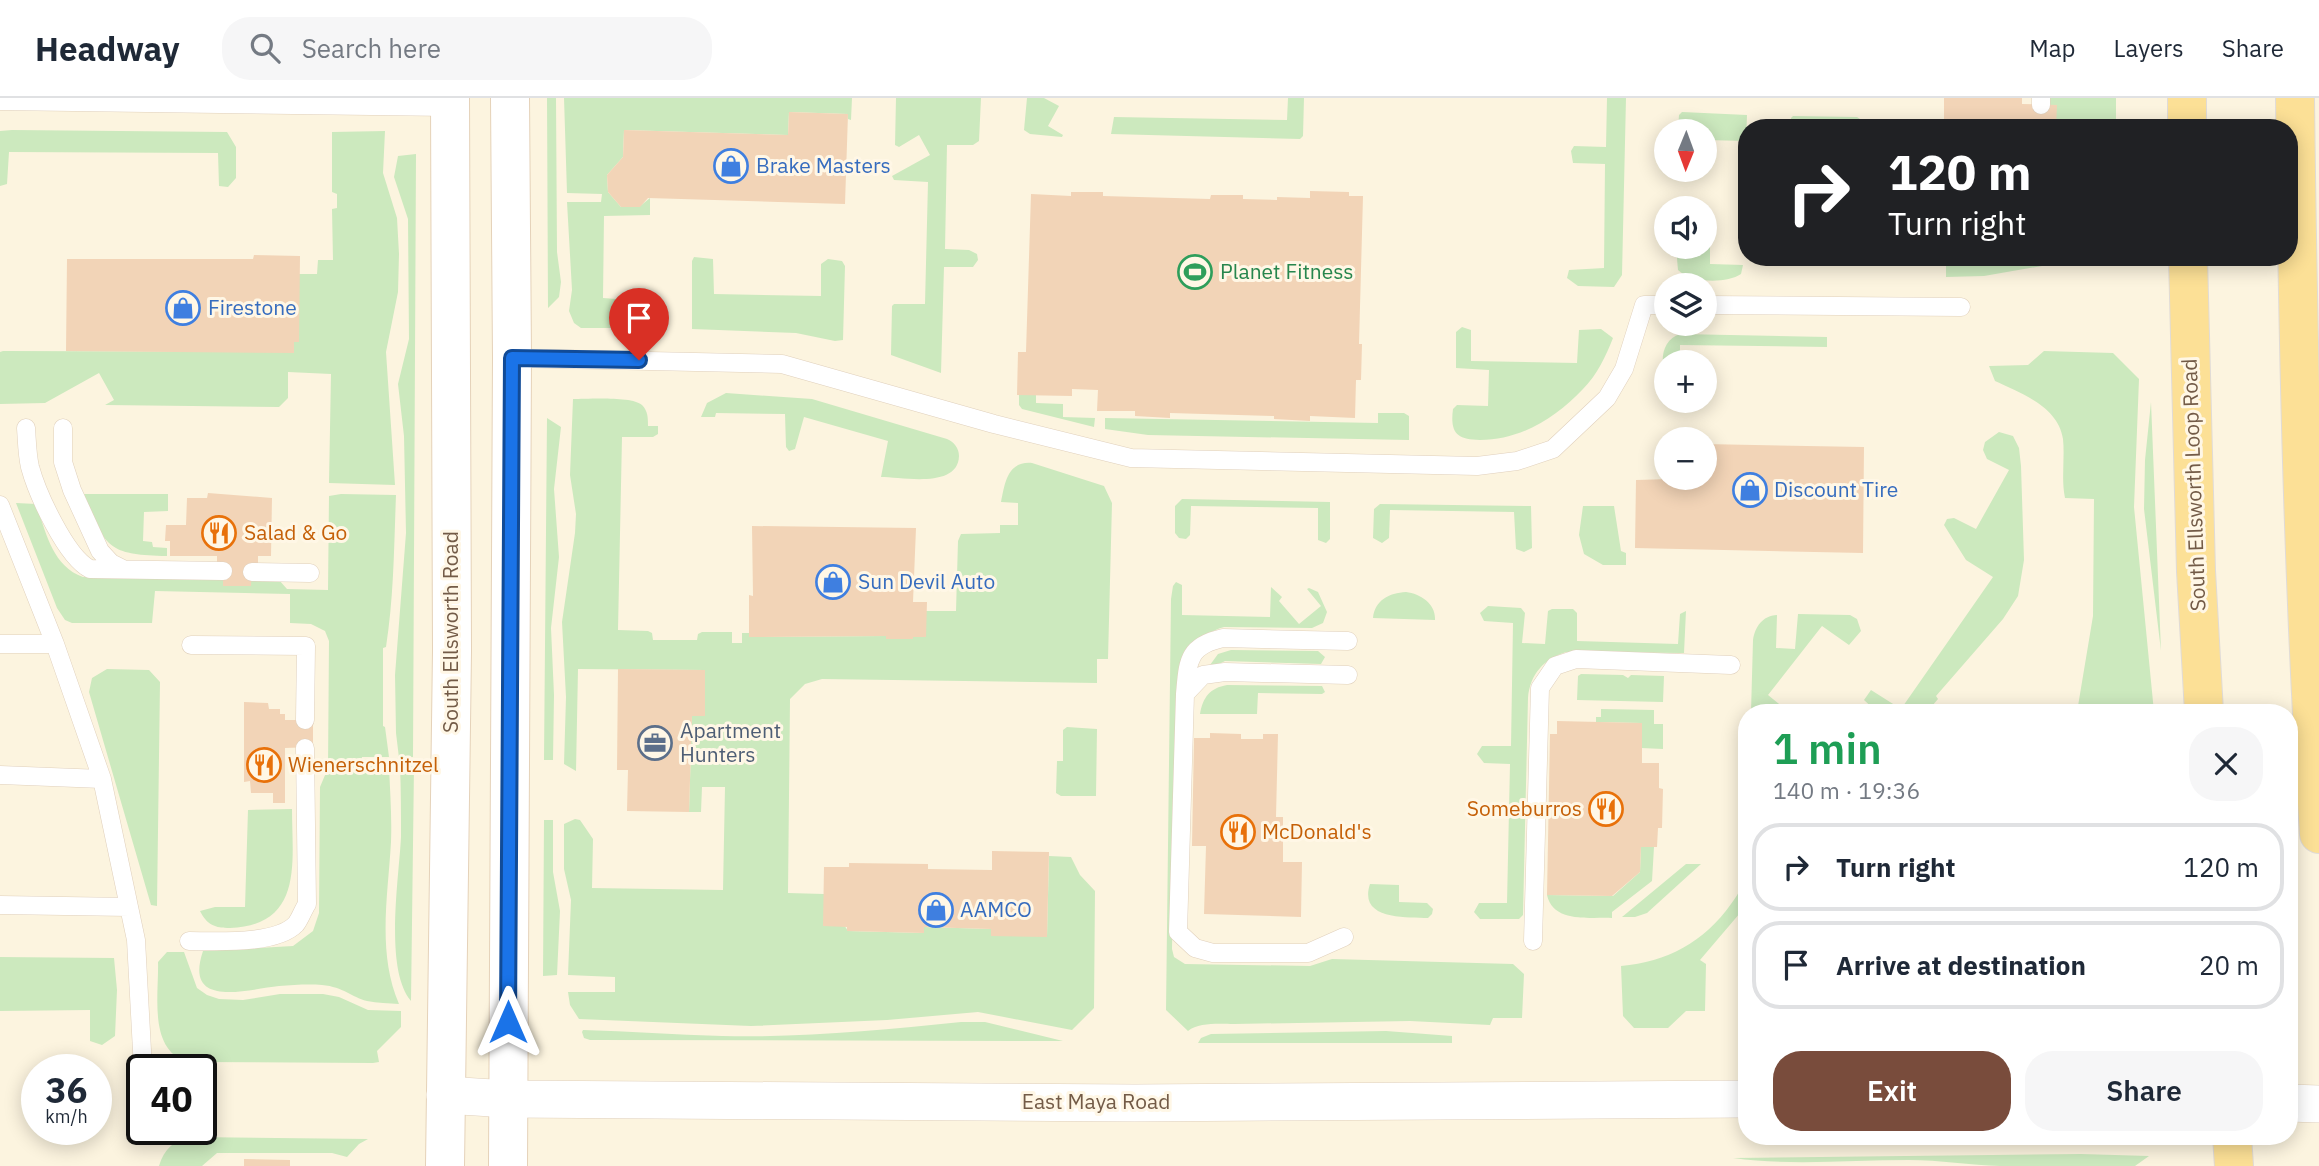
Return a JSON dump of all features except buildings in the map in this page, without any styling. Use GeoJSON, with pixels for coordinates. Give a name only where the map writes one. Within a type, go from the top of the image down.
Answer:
{"type":"FeatureCollection","features":[{"type":"Feature","properties":{"kind":"main road"},"geometry":{"type":"LineString","coordinates":[[2187,98],[2187,119]]}},
{"type":"Feature","properties":{"kind":"main road"},"geometry":{"type":"LineString","coordinates":[[2295,98],[2296,119]]}},
{"type":"Feature","properties":{"kind":"main road"},"geometry":{"type":"LineString","coordinates":[[2298,140],[2308,280],[2310,695],[2319,834]]}},
{"type":"Feature","properties":{"kind":"main road","name":"South Ellsworth Loop Road"},"geometry":{"type":"LineString","coordinates":[[2188,266],[2196,571],[2204,704]]}},
{"type":"Feature","properties":{"kind":"main road"},"geometry":{"type":"LineString","coordinates":[[2233,1145],[2234,1166]]}},
{"type":"Feature","properties":{"kind":"street"},"geometry":{"type":"LineString","coordinates":[[508,1166],[512,358],[510,98]]}},
{"type":"Feature","properties":{"kind":"street","name":"South Ellsworth Road"},"geometry":{"type":"LineString","coordinates":[[444,1166],[452,651],[450,102]]}},
{"type":"Feature","properties":{"kind":"street","name":"East Maya Road"},"geometry":{"type":"LineString","coordinates":[[445,1095],[508,1099],[1135,1103],[1738,1099]]}},
{"type":"Feature","properties":{"kind":"street"},"geometry":{"type":"LineString","coordinates":[[2298,1103],[2319,1104]]}},
{"type":"Feature","properties":{"kind":"lane"},"geometry":{"type":"LineString","coordinates":[[0,101],[450,102]]}},
{"type":"Feature","properties":{"kind":"lane"},"geometry":{"type":"LineString","coordinates":[[512,358],[782,364],[994,424],[1131,458],[1477,466],[1517,461],[1553,449],[1607,398],[1624,369],[1644,305],[1654,305]]}},
{"type":"Feature","properties":{"kind":"lane"},"geometry":{"type":"LineString","coordinates":[[1717,305],[1961,307]]}},
{"type":"Feature","properties":{"kind":"lane"},"geometry":{"type":"LineString","coordinates":[[26,428],[30,467],[65,545],[82,565],[90,569],[223,571]]}},
{"type":"Feature","properties":{"kind":"lane"},"geometry":{"type":"LineString","coordinates":[[63,428],[63,461],[72,490],[100,551],[111,563],[123,569]]}},
{"type":"Feature","properties":{"kind":"lane"},"geometry":{"type":"LineString","coordinates":[[0,505],[55,644],[102,779],[136,940],[142,1054]]}},
{"type":"Feature","properties":{"kind":"lane"},"geometry":{"type":"LineString","coordinates":[[252,572],[310,573]]}},
{"type":"Feature","properties":{"kind":"lane"},"geometry":{"type":"LineString","coordinates":[[1343,937],[1308,953],[1213,953],[1195,948],[1178,932],[1185,694],[1189,658],[1205,642],[1223,638],[1348,641]]}},
{"type":"Feature","properties":{"kind":"lane"},"geometry":{"type":"LineString","coordinates":[[0,644],[55,644]]}},
{"type":"Feature","properties":{"kind":"lane"},"geometry":{"type":"LineString","coordinates":[[191,645],[306,646],[306,720]]}},
{"type":"Feature","properties":{"kind":"lane"},"geometry":{"type":"LineString","coordinates":[[1533,941],[1541,688],[1555,666],[1576,659],[1731,665]]}},
{"type":"Feature","properties":{"kind":"lane"},"geometry":{"type":"LineString","coordinates":[[1185,694],[1203,675],[1225,672],[1348,676]]}},
{"type":"Feature","properties":{"kind":"lane"},"geometry":{"type":"LineString","coordinates":[[189,941],[256,939],[282,933],[296,923],[307,904],[305,748]]}},
{"type":"Feature","properties":{"kind":"lane"},"geometry":{"type":"LineString","coordinates":[[0,775],[102,779]]}},
{"type":"Feature","properties":{"kind":"lane"},"geometry":{"type":"LineString","coordinates":[[0,905],[130,907]]}},
{"type":"Feature","properties":{"kind":"green space"},"geometry":{"type":"Polygon","coordinates":[[[547,98],[556,98],[557,252],[561,282],[559,297],[548,308],[547,98]]]}},
{"type":"Feature","properties":{"kind":"green space"},"geometry":{"type":"Polygon","coordinates":[[[564,98],[852,98],[851,120],[848,119],[848,114],[789,112],[788,135],[624,130],[623,157],[607,175],[608,192],[621,207],[639,207],[650,198],[650,215],[604,216],[603,298],[642,301],[647,305],[648,318],[634,318],[618,328],[581,328],[574,323],[569,311],[572,290],[567,202],[601,202],[602,194],[567,193],[564,98]]]}},
{"type":"Feature","properties":{"kind":"green space"},"geometry":{"type":"Polygon","coordinates":[[[896,98],[981,98],[979,141],[973,145],[947,145],[945,249],[969,250],[977,254],[978,260],[973,267],[944,267],[941,373],[891,355],[892,306],[925,304],[928,182],[894,180],[892,176],[930,155],[919,135],[899,147],[895,145],[896,98]]]}},
{"type":"Feature","properties":{"kind":"green space"},"geometry":{"type":"Polygon","coordinates":[[[1027,98],[1044,98],[1059,106],[1048,126],[1063,135],[1062,137],[1030,134],[1024,130],[1027,98]]]}},
{"type":"Feature","properties":{"kind":"green space"},"geometry":{"type":"Polygon","coordinates":[[[1288,98],[1304,98],[1303,136],[1300,139],[1111,134],[1114,117],[1287,120],[1288,98]]]}},
{"type":"Feature","properties":{"kind":"green space"},"geometry":{"type":"Polygon","coordinates":[[[1607,98],[1626,98],[1622,275],[1614,287],[1578,286],[1567,278],[1569,270],[1604,268],[1605,164],[1573,163],[1571,151],[1574,146],[1606,147],[1607,98]]]}},
{"type":"Feature","properties":{"kind":"green space"},"geometry":{"type":"Polygon","coordinates":[[[2048,98],[2116,98],[2116,119],[2048,119],[2048,98]]]}},
{"type":"Feature","properties":{"kind":"green space"},"geometry":{"type":"Polygon","coordinates":[[[1682,112],[1747,115],[1747,119],[1738,119],[1738,141],[1717,140],[1717,119],[1679,119],[1682,112]]]}},
{"type":"Feature","properties":{"kind":"green space"},"geometry":{"type":"Polygon","coordinates":[[[1793,116],[1860,119],[1791,119],[1793,116]]]}},
{"type":"Feature","properties":{"kind":"green space"},"geometry":{"type":"Polygon","coordinates":[[[0,131],[227,132],[236,147],[236,178],[228,187],[219,186],[218,153],[9,152],[7,184],[0,186],[0,131]]]}},
{"type":"Feature","properties":{"kind":"green space"},"geometry":{"type":"Polygon","coordinates":[[[385,131],[383,173],[397,218],[399,254],[398,292],[386,352],[395,485],[329,483],[331,374],[288,372],[288,398],[279,407],[105,405],[114,400],[99,373],[45,403],[0,404],[0,352],[3,351],[294,352],[294,342],[299,341],[299,274],[317,274],[318,260],[333,260],[332,209],[337,208],[337,194],[332,192],[332,132],[385,131]]]}},
{"type":"Feature","properties":{"kind":"green space"},"geometry":{"type":"Polygon","coordinates":[[[416,154],[413,757],[399,758],[395,675],[406,533],[404,436],[398,384],[409,339],[408,219],[394,177],[398,156],[416,154]]]}},
{"type":"Feature","properties":{"kind":"green space"},"geometry":{"type":"Polygon","coordinates":[[[694,257],[713,259],[714,294],[821,296],[821,264],[828,259],[842,261],[845,266],[843,340],[835,341],[796,333],[692,329],[694,257]]]}},
{"type":"Feature","properties":{"kind":"green space"},"geometry":{"type":"Polygon","coordinates":[[[1677,259],[1710,259],[1710,264],[1743,266],[1741,274],[1718,281],[1717,273],[1682,273],[1678,270],[1677,259]]]}},
{"type":"Feature","properties":{"kind":"green space"},"geometry":{"type":"Polygon","coordinates":[[[1946,266],[2042,266],[1984,276],[1946,277],[1946,266]]]}},
{"type":"Feature","properties":{"kind":"green space"},"geometry":{"type":"Polygon","coordinates":[[[1462,327],[1471,330],[1471,361],[1577,363],[1579,330],[1601,329],[1613,338],[1601,365],[1588,384],[1549,418],[1509,436],[1472,440],[1456,433],[1453,409],[1457,405],[1488,406],[1489,370],[1456,368],[1456,332],[1462,327]]]}},
{"type":"Feature","properties":{"kind":"green space"},"geometry":{"type":"Polygon","coordinates":[[[1717,335],[1827,337],[1827,347],[1680,345],[1680,350],[1664,350],[1674,337],[1717,335]]]}},
{"type":"Feature","properties":{"kind":"green space"},"geometry":{"type":"Polygon","coordinates":[[[2044,351],[2113,353],[2139,379],[2134,507],[2153,704],[2078,704],[2093,616],[2094,499],[2065,498],[2063,439],[2060,428],[2046,409],[1995,381],[1989,366],[2028,365],[2044,351]]]}},
{"type":"Feature","properties":{"kind":"green space"},"geometry":{"type":"Polygon","coordinates":[[[726,393],[812,399],[947,439],[954,444],[959,456],[956,466],[939,477],[881,477],[888,441],[804,417],[795,449],[789,451],[786,447],[785,414],[716,413],[715,417],[701,417],[707,403],[726,393]]]}},
{"type":"Feature","properties":{"kind":"green space"},"geometry":{"type":"Polygon","coordinates":[[[1019,395],[1036,395],[1036,403],[1063,404],[1063,417],[1095,418],[1094,427],[1022,409],[1019,395]]]}},
{"type":"Feature","properties":{"kind":"green space"},"geometry":{"type":"Polygon","coordinates":[[[573,399],[637,402],[645,410],[648,426],[658,426],[658,434],[653,437],[622,437],[618,630],[648,631],[652,633],[653,640],[697,640],[698,634],[702,632],[732,632],[732,643],[742,643],[742,633],[749,633],[749,637],[926,637],[926,611],[956,611],[958,541],[961,534],[1000,533],[1000,525],[1018,525],[1018,503],[1001,502],[1012,469],[1024,463],[1032,463],[1104,486],[1112,503],[1108,659],[1097,659],[1097,683],[822,679],[805,684],[790,699],[788,893],[824,894],[848,931],[923,933],[924,927],[991,929],[1047,936],[1049,856],[1071,857],[1080,875],[1095,891],[1094,1008],[1072,1030],[978,1012],[887,1020],[751,1026],[579,1019],[570,1005],[568,992],[615,992],[615,977],[568,975],[571,900],[564,869],[564,824],[575,819],[580,820],[593,839],[592,888],[723,890],[725,787],[702,787],[701,812],[689,812],[692,716],[705,716],[705,670],[578,669],[576,771],[564,764],[566,697],[562,622],[576,514],[570,475],[573,399]]]}},
{"type":"Feature","properties":{"kind":"green space"},"geometry":{"type":"Polygon","coordinates":[[[2151,402],[2161,651],[2144,509],[2145,460],[2151,402]]]}},
{"type":"Feature","properties":{"kind":"green space"},"geometry":{"type":"Polygon","coordinates":[[[1378,413],[1404,413],[1409,416],[1409,440],[1148,435],[1105,429],[1105,418],[1378,423],[1378,413]]]}},
{"type":"Feature","properties":{"kind":"green space"},"geometry":{"type":"Polygon","coordinates":[[[547,418],[561,427],[554,489],[559,557],[551,628],[553,760],[544,760],[547,418]]]}},
{"type":"Feature","properties":{"kind":"green space"},"geometry":{"type":"Polygon","coordinates":[[[1999,432],[2013,436],[2019,448],[2024,560],[2018,596],[2003,619],[1936,696],[1938,699],[1934,704],[1904,704],[1993,577],[1966,560],[1944,525],[1947,519],[1954,518],[1976,529],[2009,470],[1987,459],[1983,450],[1985,442],[1999,432]]]}},
{"type":"Feature","properties":{"kind":"green space"},"geometry":{"type":"Polygon","coordinates":[[[84,494],[168,494],[168,511],[144,512],[143,541],[152,542],[153,547],[167,548],[167,556],[132,553],[111,545],[97,526],[84,494]]]}},
{"type":"Feature","properties":{"kind":"green space"},"geometry":{"type":"Polygon","coordinates":[[[396,495],[391,609],[386,647],[383,648],[383,726],[389,757],[362,757],[361,765],[389,766],[391,833],[386,945],[392,985],[399,1004],[367,1001],[322,985],[222,992],[210,989],[202,982],[199,970],[203,951],[293,946],[313,931],[319,913],[320,787],[328,768],[329,641],[325,631],[311,624],[290,623],[290,594],[155,591],[152,623],[72,623],[65,620],[57,608],[16,503],[36,504],[47,537],[57,556],[72,572],[83,577],[223,580],[224,586],[251,586],[251,580],[279,580],[287,589],[328,590],[329,496],[396,495]]]}},
{"type":"Feature","properties":{"kind":"green space"},"geometry":{"type":"Polygon","coordinates":[[[1182,499],[1330,502],[1330,539],[1326,543],[1318,540],[1318,508],[1191,506],[1190,535],[1186,539],[1179,538],[1175,533],[1175,506],[1182,499]]]}},
{"type":"Feature","properties":{"kind":"green space"},"geometry":{"type":"Polygon","coordinates":[[[1380,504],[1531,506],[1532,548],[1524,552],[1516,549],[1514,512],[1390,510],[1389,538],[1382,543],[1373,538],[1374,509],[1380,504]]]}},
{"type":"Feature","properties":{"kind":"green space"},"geometry":{"type":"Polygon","coordinates":[[[1583,506],[1614,506],[1621,551],[1626,553],[1626,565],[1603,565],[1584,554],[1579,535],[1583,506]]]}},
{"type":"Feature","properties":{"kind":"green space"},"geometry":{"type":"Polygon","coordinates":[[[1176,582],[1182,585],[1182,615],[1270,617],[1271,587],[1282,597],[1279,601],[1299,624],[1321,606],[1307,589],[1309,588],[1318,592],[1327,612],[1323,623],[1312,628],[1224,627],[1214,630],[1193,646],[1183,661],[1177,680],[1174,957],[1185,964],[1310,966],[1332,959],[1513,964],[1524,974],[1522,1018],[1493,1018],[1490,1025],[1410,1021],[1216,1024],[1198,1026],[1188,1031],[1166,1010],[1171,599],[1176,582]]]}},
{"type":"Feature","properties":{"kind":"green space"},"geometry":{"type":"Polygon","coordinates":[[[1406,592],[1426,601],[1433,609],[1435,620],[1373,618],[1380,602],[1394,594],[1406,592]]]}},
{"type":"Feature","properties":{"kind":"green space"},"geometry":{"type":"Polygon","coordinates":[[[1488,606],[1521,608],[1525,613],[1522,643],[1545,644],[1548,611],[1552,609],[1573,609],[1577,613],[1577,641],[1678,644],[1680,614],[1686,611],[1684,653],[1566,652],[1545,663],[1535,675],[1528,698],[1523,915],[1519,919],[1480,919],[1474,912],[1479,903],[1507,903],[1510,764],[1484,763],[1477,754],[1482,746],[1511,746],[1513,623],[1484,621],[1480,613],[1488,606]]]}},
{"type":"Feature","properties":{"kind":"green space"},"geometry":{"type":"Polygon","coordinates":[[[1798,614],[1850,615],[1857,619],[1861,631],[1849,645],[1822,626],[1768,695],[1779,704],[1751,704],[1753,640],[1760,623],[1777,615],[1776,648],[1795,649],[1798,614]]]}},
{"type":"Feature","properties":{"kind":"green space"},"geometry":{"type":"Polygon","coordinates":[[[1231,650],[1318,651],[1325,657],[1321,664],[1225,661],[1213,667],[1210,665],[1218,654],[1231,650]]]}},
{"type":"Feature","properties":{"kind":"green space"},"geometry":{"type":"Polygon","coordinates":[[[107,669],[149,670],[160,682],[157,906],[151,905],[89,692],[92,678],[107,669]]]}},
{"type":"Feature","properties":{"kind":"green space"},"geometry":{"type":"Polygon","coordinates":[[[1623,675],[1628,678],[1631,675],[1664,676],[1663,702],[1577,700],[1578,676],[1623,675]]]}},
{"type":"Feature","properties":{"kind":"green space"},"geometry":{"type":"Polygon","coordinates":[[[1227,685],[1322,686],[1325,692],[1258,693],[1257,714],[1200,714],[1208,694],[1227,685]]]}},
{"type":"Feature","properties":{"kind":"green space"},"geometry":{"type":"Polygon","coordinates":[[[1871,690],[1893,704],[1868,704],[1864,700],[1871,690]]]}},
{"type":"Feature","properties":{"kind":"green space"},"geometry":{"type":"Polygon","coordinates":[[[1601,709],[1654,710],[1654,724],[1663,724],[1663,749],[1641,748],[1641,723],[1596,722],[1596,717],[1601,717],[1601,709]]]}},
{"type":"Feature","properties":{"kind":"green space"},"geometry":{"type":"Polygon","coordinates":[[[1067,727],[1097,729],[1096,796],[1061,796],[1056,793],[1057,761],[1063,761],[1063,730],[1067,727]]]}},
{"type":"Feature","properties":{"kind":"green space"},"geometry":{"type":"Polygon","coordinates":[[[400,766],[414,766],[411,1001],[403,986],[395,946],[401,837],[400,766]]]}},
{"type":"Feature","properties":{"kind":"green space"},"geometry":{"type":"Polygon","coordinates":[[[292,809],[292,869],[289,887],[282,903],[271,916],[254,924],[225,928],[209,923],[200,911],[215,907],[245,907],[248,810],[292,809]]]}},
{"type":"Feature","properties":{"kind":"green space"},"geometry":{"type":"Polygon","coordinates":[[[544,820],[553,820],[553,872],[560,911],[557,975],[543,976],[544,820]]]}},
{"type":"Feature","properties":{"kind":"green space"},"geometry":{"type":"Polygon","coordinates":[[[1641,847],[1654,847],[1652,881],[1612,912],[1612,918],[1573,917],[1556,910],[1551,904],[1547,895],[1613,896],[1640,872],[1641,847]]]}},
{"type":"Feature","properties":{"kind":"green space"},"geometry":{"type":"Polygon","coordinates":[[[1686,864],[1701,864],[1647,913],[1622,917],[1686,864]]]}},
{"type":"Feature","properties":{"kind":"green space"},"geometry":{"type":"Polygon","coordinates":[[[1370,884],[1399,885],[1399,902],[1427,903],[1433,909],[1432,914],[1428,918],[1408,917],[1377,910],[1368,896],[1370,884]]]}},
{"type":"Feature","properties":{"kind":"green space"},"geometry":{"type":"Polygon","coordinates":[[[1738,894],[1738,915],[1700,960],[1706,964],[1705,1011],[1686,1011],[1668,1028],[1634,1028],[1623,1016],[1621,966],[1654,960],[1683,948],[1709,929],[1738,894]]]}},
{"type":"Feature","properties":{"kind":"green space"},"geometry":{"type":"Polygon","coordinates":[[[167,952],[184,952],[197,988],[219,999],[243,1000],[280,994],[323,994],[339,997],[368,1010],[401,1011],[401,1027],[377,1051],[379,1062],[373,1063],[217,1062],[217,1054],[174,1054],[166,1046],[158,1020],[158,962],[167,952]]]}},
{"type":"Feature","properties":{"kind":"green space"},"geometry":{"type":"Polygon","coordinates":[[[0,957],[114,958],[117,990],[115,1036],[102,1045],[90,1041],[90,1010],[0,1011],[0,957]]]}},
{"type":"Feature","properties":{"kind":"green space"},"geometry":{"type":"Polygon","coordinates":[[[985,1022],[1063,1041],[590,1040],[584,1038],[582,1032],[782,1036],[985,1022]]]}},
{"type":"Feature","properties":{"kind":"green space"},"geometry":{"type":"Polygon","coordinates":[[[1386,1031],[1452,1036],[1452,1043],[1198,1043],[1201,1038],[1211,1034],[1386,1031]]]}},
{"type":"Feature","properties":{"kind":"green space"},"geometry":{"type":"Polygon","coordinates":[[[217,1137],[368,1139],[347,1157],[332,1153],[217,1153],[202,1166],[159,1166],[170,1146],[217,1145],[217,1137]]]}},
{"type":"Feature","properties":{"kind":"green space"},"geometry":{"type":"Polygon","coordinates":[[[2081,1154],[2149,1156],[2135,1166],[2000,1166],[1909,1160],[1798,1162],[1733,1158],[2081,1154]]]}},
{"type":"Feature","properties":{"kind":"place","name":"Brake Masters"},"geometry":{"type":"Point","coordinates":[731,166]}},
{"type":"Feature","properties":{"kind":"place","name":"Planet Fitness"},"geometry":{"type":"Point","coordinates":[1195,272]}},
{"type":"Feature","properties":{"kind":"place","name":"Firestone"},"geometry":{"type":"Point","coordinates":[183,308]}},
{"type":"Feature","properties":{"kind":"place","name":"Discount Tire"},"geometry":{"type":"Point","coordinates":[1750,490]}},
{"type":"Feature","properties":{"kind":"place","name":"Salad & Go"},"geometry":{"type":"Point","coordinates":[219,533]}},
{"type":"Feature","properties":{"kind":"place","name":"Sun Devil Auto"},"geometry":{"type":"Point","coordinates":[833,582]}},
{"type":"Feature","properties":{"kind":"place","name":"Apartment Hunters"},"geometry":{"type":"Point","coordinates":[655,743]}},
{"type":"Feature","properties":{"kind":"place","name":"Wienerschnitzel"},"geometry":{"type":"Point","coordinates":[264,765]}},
{"type":"Feature","properties":{"kind":"place","name":"Someburros"},"geometry":{"type":"Point","coordinates":[1606,809]}},
{"type":"Feature","properties":{"kind":"place","name":"McDonald's"},"geometry":{"type":"Point","coordinates":[1238,832]}},
{"type":"Feature","properties":{"kind":"place","name":"AAMCO"},"geometry":{"type":"Point","coordinates":[936,910]}},
{"type":"Feature","properties":{"kind":"route"},"geometry":{"type":"LineString","coordinates":[[508,1022],[512,358],[639,360]]}}]}
